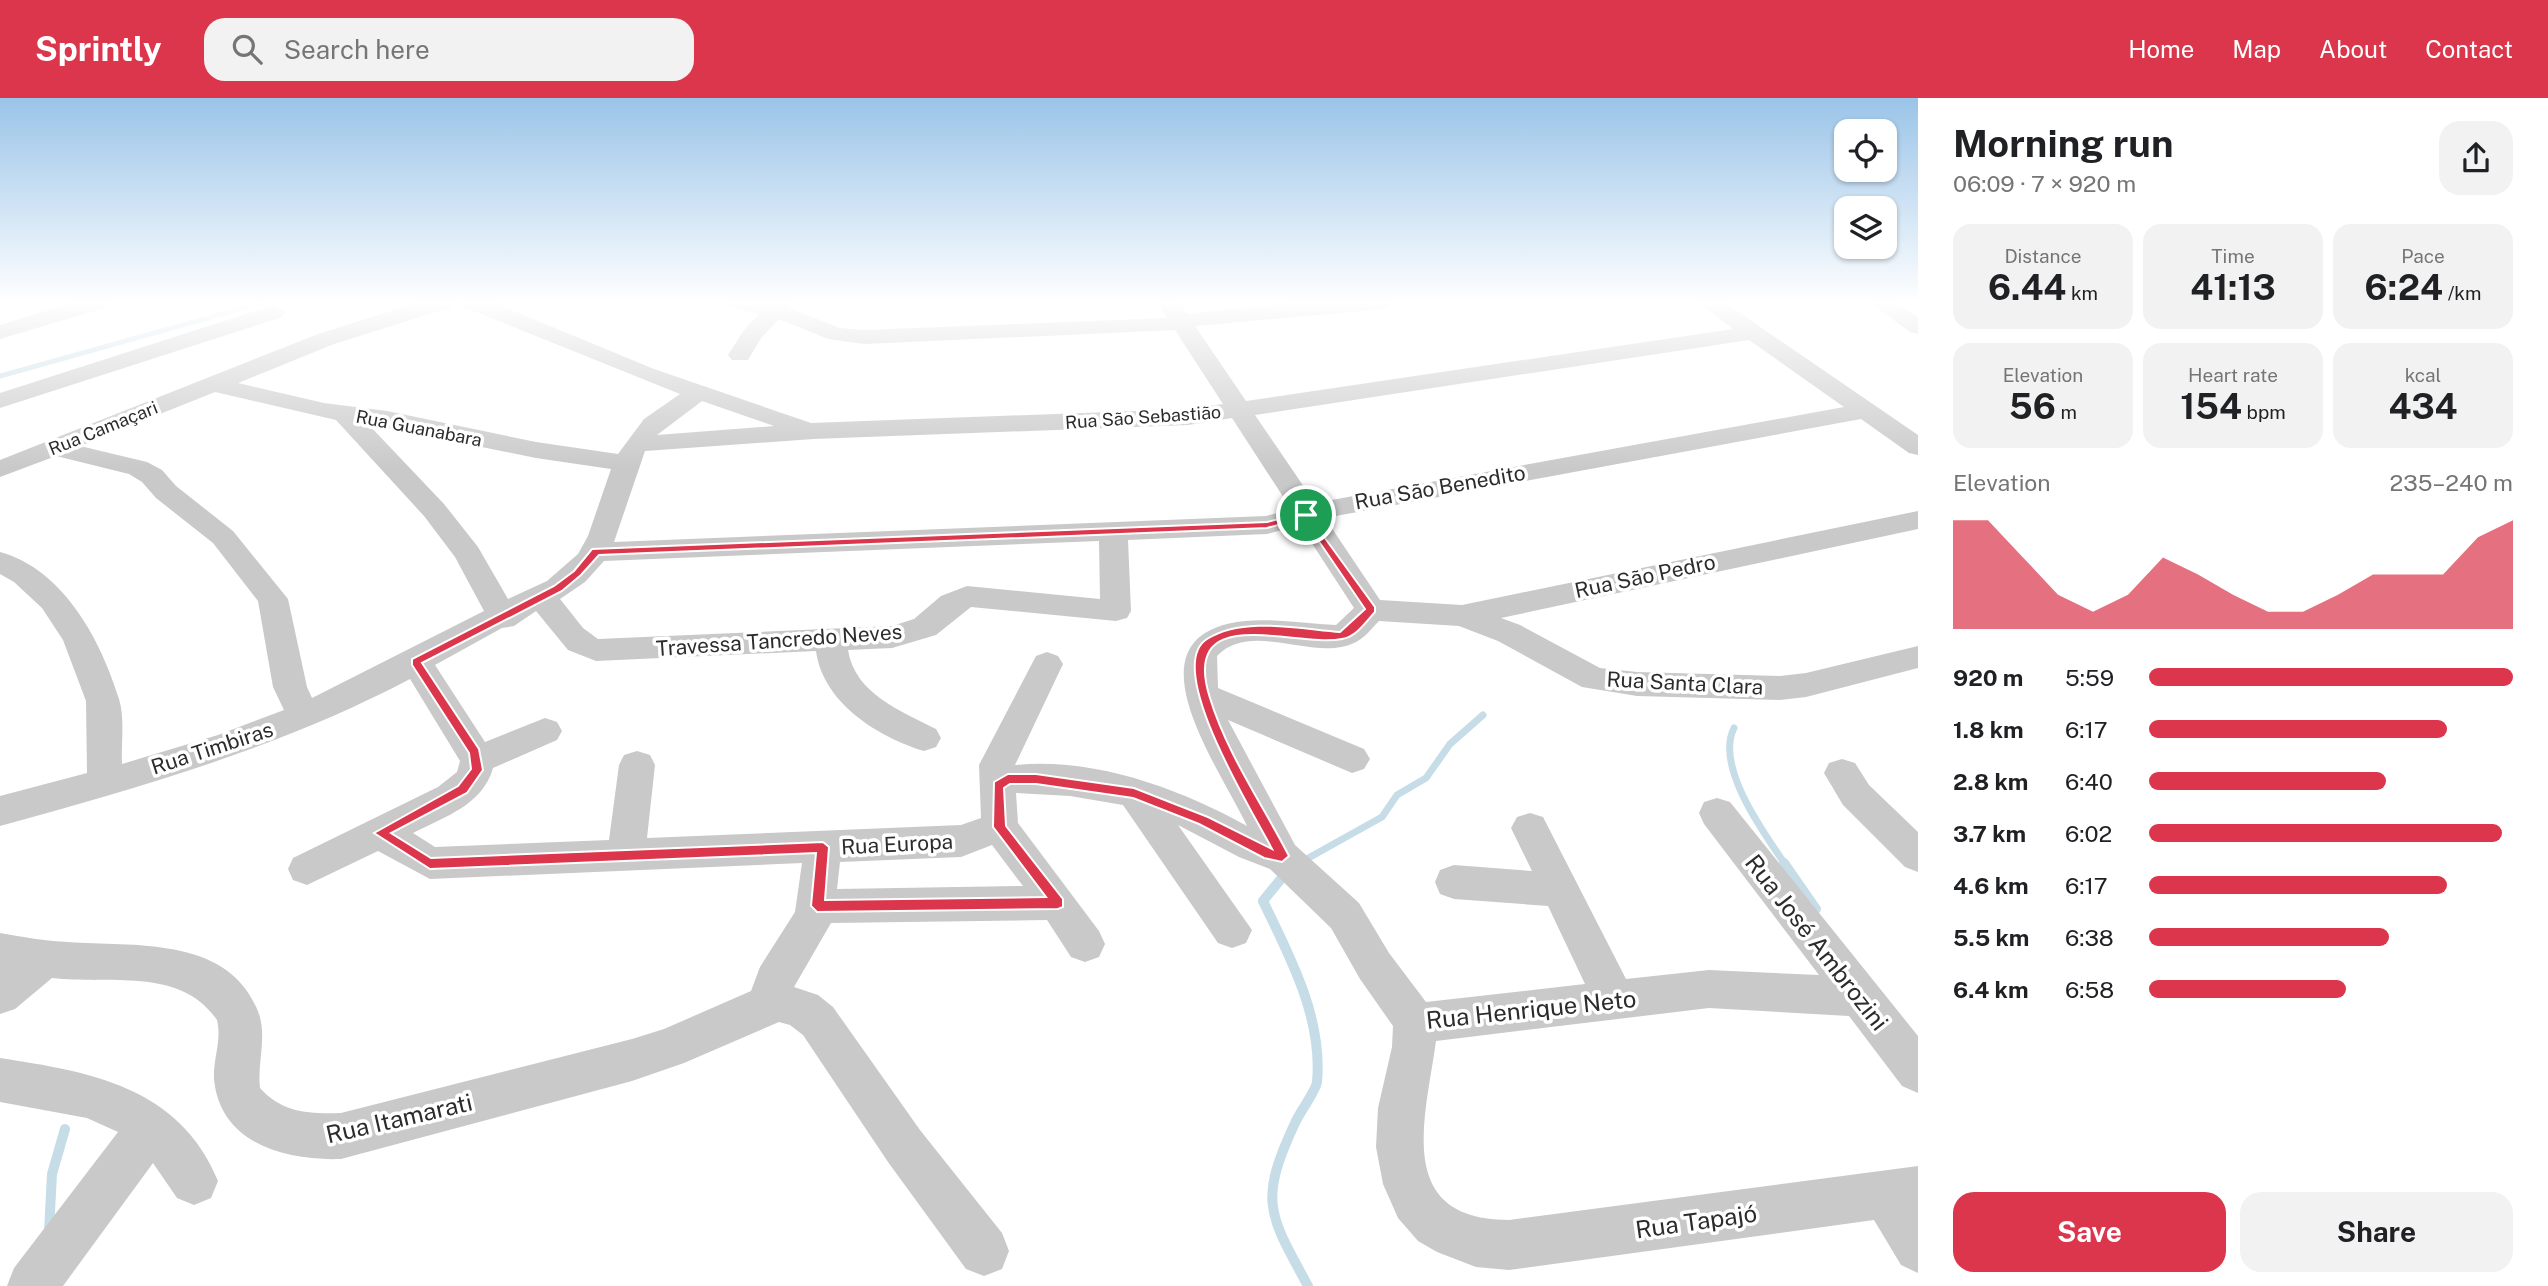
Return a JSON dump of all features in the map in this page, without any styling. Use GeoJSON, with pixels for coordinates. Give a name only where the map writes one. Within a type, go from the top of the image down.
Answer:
{"type":"FeatureCollection","features":[{"type":"Feature","properties":{"kind":"street"},"geometry":{"type":"LineString","coordinates":[[0,401],[134,357]]}},
{"type":"Feature","properties":{"kind":"street","name":"Rua Camaçari"},"geometry":{"type":"LineString","coordinates":[[0,470],[281,357]]}},
{"type":"Feature","properties":{"kind":"street"},"geometry":{"type":"LineString","coordinates":[[612,357],[700,392],[813,431]]}},
{"type":"Feature","properties":{"kind":"street"},"geometry":{"type":"LineString","coordinates":[[1205,357],[1306,515],[1371,610],[1352,630],[1341,636],[1250,631],[1218,638],[1201,653],[1199,673],[1203,695],[1220,740],[1282,856]]}},
{"type":"Feature","properties":{"kind":"street","name":"Rua São Sebastião"},"geometry":{"type":"LineString","coordinates":[[631,453],[813,431],[1188,417],[1591,357]]}},
{"type":"Feature","properties":{"kind":"street"},"geometry":{"type":"LineString","coordinates":[[1787,357],[1918,447]]}},
{"type":"Feature","properties":{"kind":"street"},"geometry":{"type":"LineString","coordinates":[[1814,377],[1873,402],[1918,426]]}},
{"type":"Feature","properties":{"kind":"street","name":"Rua Guanabara"},"geometry":{"type":"LineString","coordinates":[[213,384],[344,414],[387,419],[536,450],[631,453]]}},
{"type":"Feature","properties":{"kind":"street","name":"Rua Timbiras"},"geometry":{"type":"LineString","coordinates":[[0,811],[105,783],[236,743],[304,716],[558,589],[578,573],[596,552],[631,453],[655,422],[700,392]]}},
{"type":"Feature","properties":{"kind":"street","name":"Rua São Benedito"},"geometry":{"type":"LineString","coordinates":[[596,552],[1267,525],[1335,506],[1863,411]]}},
{"type":"Feature","properties":{"kind":"street"},"geometry":{"type":"LineString","coordinates":[[344,414],[434,510],[468,554],[503,618]]}},
{"type":"Feature","properties":{"kind":"street"},"geometry":{"type":"LineString","coordinates":[[55,448],[138,468],[152,476],[166,492],[223,537],[273,600],[290,687],[304,716]]}},
{"type":"Feature","properties":{"kind":"street","name":"Rua São Pedro"},"geometry":{"type":"LineString","coordinates":[[1371,610],[1462,616],[1918,520]]}},
{"type":"Feature","properties":{"kind":"street","name":"Travessa Tancredo Neves"},"geometry":{"type":"LineString","coordinates":[[541,596],[572,637],[585,648],[596,650],[831,642],[909,633],[925,627],[952,603],[967,597],[1116,611],[1114,531]]}},
{"type":"Feature","properties":{"kind":"street"},"geometry":{"type":"LineString","coordinates":[[0,562],[25,575],[53,601],[78,639],[103,701],[105,783]]}},
{"type":"Feature","properties":{"kind":"street","name":"Rua Santa Clara"},"geometry":{"type":"LineString","coordinates":[[1462,616],[1509,633],[1594,679],[1637,684],[1780,688],[1806,685],[1918,657]]}},
{"type":"Feature","properties":{"kind":"street"},"geometry":{"type":"LineString","coordinates":[[831,642],[832,658],[846,689],[861,703],[924,738]]}},
{"type":"Feature","properties":{"kind":"street"},"geometry":{"type":"LineString","coordinates":[[416,662],[478,761]]}},
{"type":"Feature","properties":{"kind":"street"},"geometry":{"type":"LineString","coordinates":[[1047,664],[996,765],[1000,827],[1058,903],[1085,944]]}},
{"type":"Feature","properties":{"kind":"street"},"geometry":{"type":"LineString","coordinates":[[1203,695],[1352,759]]}},
{"type":"Feature","properties":{"kind":"street"},"geometry":{"type":"LineString","coordinates":[[307,869],[463,789],[472,780],[478,761],[545,731]]}},
{"type":"Feature","properties":{"kind":"street"},"geometry":{"type":"LineString","coordinates":[[626,856],[636,765]]}},
{"type":"Feature","properties":{"kind":"street"},"geometry":{"type":"LineString","coordinates":[[1842,773],[1856,795],[1918,856]]}},
{"type":"Feature","properties":{"kind":"street"},"geometry":{"type":"LineString","coordinates":[[998,785],[1008,779],[1036,779],[1134,793],[1203,820],[1269,854],[1282,856]]}},
{"type":"Feature","properties":{"kind":"street"},"geometry":{"type":"LineString","coordinates":[[1134,793],[1232,930]]}},
{"type":"Feature","properties":{"kind":"street","name":"Rua José Ambrozini"},"geometry":{"type":"LineString","coordinates":[[1717,813],[1918,1071]]}},
{"type":"Feature","properties":{"kind":"street","name":"Rua Europa"},"geometry":{"type":"LineString","coordinates":[[380,833],[430,863],[961,841],[1000,827]]}},
{"type":"Feature","properties":{"kind":"street"},"geometry":{"type":"LineString","coordinates":[[1530,828],[1615,1001]]}},
{"type":"Feature","properties":{"kind":"street"},"geometry":{"type":"LineString","coordinates":[[823,847],[817,906],[804,935],[775,980],[769,1003],[796,1006],[818,1021],[904,1146],[984,1251]]}},
{"type":"Feature","properties":{"kind":"street","name":"Rua Henrique Neto"},"geometry":{"type":"LineString","coordinates":[[1282,856],[1343,912],[1371,961],[1415,1023],[1709,989],[1860,997]]}},
{"type":"Feature","properties":{"kind":"street"},"geometry":{"type":"LineString","coordinates":[[1454,882],[1559,890]]}},
{"type":"Feature","properties":{"kind":"street"},"geometry":{"type":"LineString","coordinates":[[817,906],[1058,903]]}},
{"type":"Feature","properties":{"kind":"street","name":"Rua Itamarati"},"geometry":{"type":"LineString","coordinates":[[0,951],[46,958],[155,964],[181,970],[218,989],[239,1019],[243,1032],[236,1074],[238,1091],[243,1100],[260,1119],[303,1137],[341,1136],[594,1071],[669,1048],[769,1003]]}},
{"type":"Feature","properties":{"kind":"street"},"geometry":{"type":"LineString","coordinates":[[0,995],[46,958]]}},
{"type":"Feature","properties":{"kind":"street","name":"Rua Tapajó"},"geometry":{"type":"LineString","coordinates":[[1415,1023],[1416,1041],[1404,1091],[1399,1138],[1404,1178],[1411,1196],[1435,1224],[1473,1242],[1490,1246],[1530,1243],[1902,1193]]}},
{"type":"Feature","properties":{"kind":"street"},"geometry":{"type":"LineString","coordinates":[[0,1080],[89,1095],[125,1108],[177,1153],[194,1181]]}},
{"type":"Feature","properties":{"kind":"street"},"geometry":{"type":"LineString","coordinates":[[32,1286],[150,1128]]}},
{"type":"Feature","properties":{"kind":"street"},"geometry":{"type":"LineString","coordinates":[[1902,1193],[1918,1248]]}},
{"type":"Feature","properties":{"kind":"waterway"},"geometry":{"type":"LineString","coordinates":[[0,376],[66,357]]}},
{"type":"Feature","properties":{"kind":"waterway"},"geometry":{"type":"LineString","coordinates":[[1303,861],[1382,817],[1397,795],[1426,778],[1450,744],[1483,715]]}},
{"type":"Feature","properties":{"kind":"waterway"},"geometry":{"type":"LineString","coordinates":[[1734,728],[1730,743],[1736,779],[1754,817],[1785,864]]}},
{"type":"Feature","properties":{"kind":"waterway"},"geometry":{"type":"LineString","coordinates":[[1784,863],[1816,909]]}},
{"type":"Feature","properties":{"kind":"waterway"},"geometry":{"type":"LineString","coordinates":[[1285,874],[1263,901],[1302,988],[1310,1011],[1318,1058],[1314,1091],[1297,1119],[1276,1172],[1273,1207],[1284,1241],[1308,1286]]}},
{"type":"Feature","properties":{"kind":"waterway"},"geometry":{"type":"LineString","coordinates":[[49,1231],[52,1174],[65,1129]]}},
{"type":"Feature","properties":{"kind":"route"},"geometry":{"type":"LineString","coordinates":[[1306,515],[1371,610],[1366,612],[1352,630],[1341,636],[1271,631],[1228,634],[1208,643],[1199,659],[1203,695],[1220,740],[1282,856],[1269,854],[1203,820],[1134,793],[1058,780],[1036,779],[1008,779],[998,785],[1000,827],[1058,903],[817,906],[823,847],[430,863],[380,833],[451,797],[472,780],[477,770],[478,761],[474,752],[416,662],[558,589],[578,573],[596,552],[1267,525],[1306,515]]}}]}
